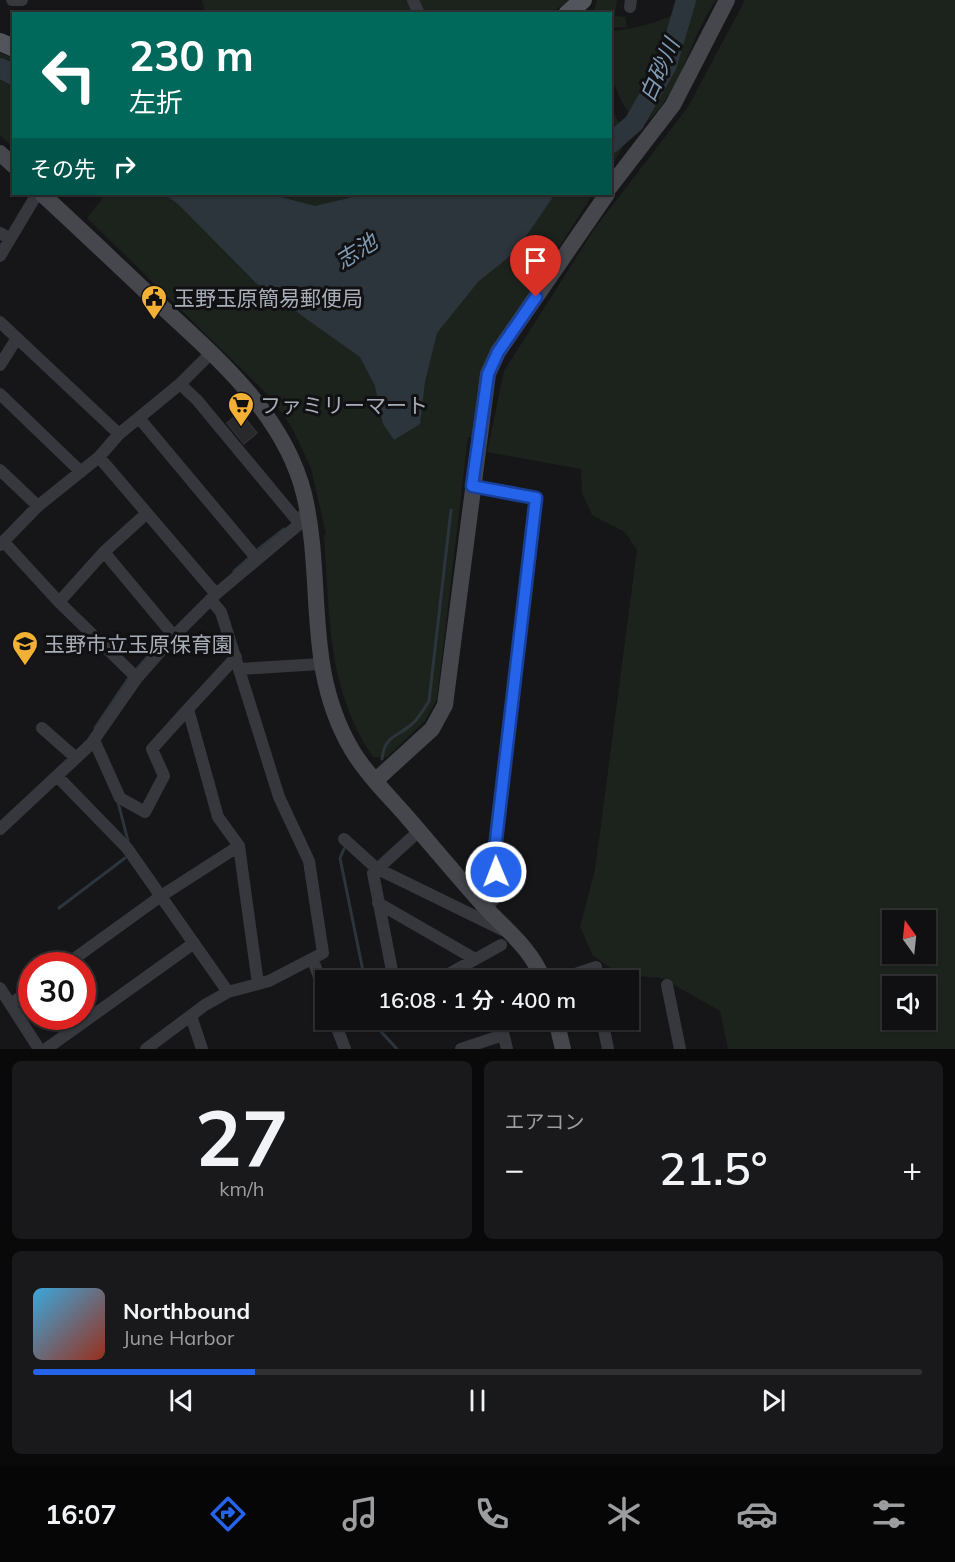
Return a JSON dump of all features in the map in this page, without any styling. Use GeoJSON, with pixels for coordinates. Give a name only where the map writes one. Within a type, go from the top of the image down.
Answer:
{"type":"FeatureCollection","features":[{"type":"Feature","properties":{"kind":"main road"},"geometry":{"type":"LineString","coordinates":[[569,12],[583,0]]}},
{"type":"Feature","properties":{"kind":"street"},"geometry":{"type":"LineString","coordinates":[[12,0],[22,0]]}},
{"type":"Feature","properties":{"kind":"street"},"geometry":{"type":"LineString","coordinates":[[612,184],[674,105],[727,0]]}},
{"type":"Feature","properties":{"kind":"street"},"geometry":{"type":"LineString","coordinates":[[0,153],[12,164]]}},
{"type":"Feature","properties":{"kind":"street"},"geometry":{"type":"LineString","coordinates":[[0,256],[5,236],[36,195]]}},
{"type":"Feature","properties":{"kind":"street"},"geometry":{"type":"LineString","coordinates":[[43,195],[249,392],[284,441],[303,491],[309,516],[320,664],[334,714],[343,734],[375,781],[486,908],[508,940]]}},
{"type":"Feature","properties":{"kind":"street"},"geometry":{"type":"LineString","coordinates":[[375,781],[432,729],[445,705],[485,387],[493,362],[605,195]]}},
{"type":"Feature","properties":{"kind":"street"},"geometry":{"type":"LineString","coordinates":[[0,322],[119,434]]}},
{"type":"Feature","properties":{"kind":"street"},"geometry":{"type":"LineString","coordinates":[[0,365],[17,338]]}},
{"type":"Feature","properties":{"kind":"street"},"geometry":{"type":"LineString","coordinates":[[134,675],[2,543],[38,506],[99,457],[119,434],[180,384],[210,354]]}},
{"type":"Feature","properties":{"kind":"street"},"geometry":{"type":"LineString","coordinates":[[180,384],[197,400],[295,518],[309,516]]}},
{"type":"Feature","properties":{"kind":"street"},"geometry":{"type":"LineString","coordinates":[[0,394],[81,472]]}},
{"type":"Feature","properties":{"kind":"street"},"geometry":{"type":"LineString","coordinates":[[139,418],[254,556]]}},
{"type":"Feature","properties":{"kind":"street"},"geometry":{"type":"LineString","coordinates":[[99,457],[213,594],[238,663],[279,797],[302,843],[314,878],[324,953],[269,981],[228,992],[146,1049]]}},
{"type":"Feature","properties":{"kind":"street"},"geometry":{"type":"LineString","coordinates":[[0,470],[38,506]]}},
{"type":"Feature","properties":{"kind":"street"},"geometry":{"type":"LineString","coordinates":[[472,486],[536,498],[494,857],[498,896],[486,908]]}},
{"type":"Feature","properties":{"kind":"street"},"geometry":{"type":"LineString","coordinates":[[59,602],[105,552],[147,513]]}},
{"type":"Feature","properties":{"kind":"street"},"geometry":{"type":"LineString","coordinates":[[0,830],[94,740],[134,675],[172,633],[254,556],[309,516]]}},
{"type":"Feature","properties":{"kind":"street"},"geometry":{"type":"LineString","coordinates":[[105,552],[172,633]]}},
{"type":"Feature","properties":{"kind":"street"},"geometry":{"type":"LineString","coordinates":[[94,740],[120,798],[145,812],[164,776],[152,749],[188,709],[238,663],[320,664]]}},
{"type":"Feature","properties":{"kind":"street"},"geometry":{"type":"LineString","coordinates":[[188,709],[219,816],[239,846],[258,984]]}},
{"type":"Feature","properties":{"kind":"street"},"geometry":{"type":"LineString","coordinates":[[42,728],[76,758]]}},
{"type":"Feature","properties":{"kind":"street"},"geometry":{"type":"LineString","coordinates":[[57,776],[127,848],[228,992]]}},
{"type":"Feature","properties":{"kind":"street"},"geometry":{"type":"LineString","coordinates":[[392,970],[373,873],[419,831]]}},
{"type":"Feature","properties":{"kind":"street"},"geometry":{"type":"LineString","coordinates":[[344,839],[376,868],[532,955],[539,970]]}},
{"type":"Feature","properties":{"kind":"street"},"geometry":{"type":"LineString","coordinates":[[83,952],[161,896],[239,846]]}},
{"type":"Feature","properties":{"kind":"street"},"geometry":{"type":"LineString","coordinates":[[378,903],[475,959]]}},
{"type":"Feature","properties":{"kind":"street"},"geometry":{"type":"LineString","coordinates":[[456,970],[508,940]]}},
{"type":"Feature","properties":{"kind":"street"},"geometry":{"type":"LineString","coordinates":[[46,1049],[194,943]]}},
{"type":"Feature","properties":{"kind":"street"},"geometry":{"type":"LineString","coordinates":[[313,960],[317,970]]}},
{"type":"Feature","properties":{"kind":"street"},"geometry":{"type":"LineString","coordinates":[[587,970],[596,967]]}},
{"type":"Feature","properties":{"kind":"street"},"geometry":{"type":"LineString","coordinates":[[667,985],[680,1049]]}},
{"type":"Feature","properties":{"kind":"street"},"geometry":{"type":"LineString","coordinates":[[0,988],[39,1049]]}},
{"type":"Feature","properties":{"kind":"street"},"geometry":{"type":"LineString","coordinates":[[11,1004],[18,999]]}},
{"type":"Feature","properties":{"kind":"street"},"geometry":{"type":"LineString","coordinates":[[191,1017],[202,1049]]}},
{"type":"Feature","properties":{"kind":"street"},"geometry":{"type":"LineString","coordinates":[[338,1030],[345,1049]]}},
{"type":"Feature","properties":{"kind":"street"},"geometry":{"type":"LineString","coordinates":[[502,1030],[507,1049]]}},
{"type":"Feature","properties":{"kind":"street"},"geometry":{"type":"LineString","coordinates":[[558,1030],[562,1049]]}},
{"type":"Feature","properties":{"kind":"street"},"geometry":{"type":"LineString","coordinates":[[604,1030],[608,1049]]}},
{"type":"Feature","properties":{"kind":"street"},"geometry":{"type":"LineString","coordinates":[[461,1049],[503,1035]]}},
{"type":"Feature","properties":{"kind":"shaded area"},"geometry":{"type":"Polygon","coordinates":[[[202,0],[571,0],[551,12],[205,12],[202,0]]]}},
{"type":"Feature","properties":{"kind":"shaded area"},"geometry":{"type":"Polygon","coordinates":[[[597,0],[617,0],[615,16],[625,17],[627,27],[612,28],[612,12],[593,12],[597,0]]]}},
{"type":"Feature","properties":{"kind":"shaded area"},"geometry":{"type":"Polygon","coordinates":[[[694,0],[716,0],[666,100],[639,129],[622,102],[612,80],[612,31],[630,29],[655,22],[688,6],[694,0]]]}},
{"type":"Feature","properties":{"kind":"shaded area"},"geometry":{"type":"Polygon","coordinates":[[[745,0],[955,0],[955,1049],[728,1049],[720,1011],[662,978],[639,976],[639,970],[614,970],[593,956],[580,927],[595,870],[637,550],[625,532],[592,515],[582,493],[581,469],[487,452],[504,371],[595,228],[688,107],[745,0]]]}},
{"type":"Feature","properties":{"kind":"shaded area"},"geometry":{"type":"Polygon","coordinates":[[[0,53],[12,58],[12,146],[0,135],[0,53]]]}},
{"type":"Feature","properties":{"kind":"shaded area"},"geometry":{"type":"Polygon","coordinates":[[[612,110],[628,138],[612,165],[612,110]]]}},
{"type":"Feature","properties":{"kind":"shaded area"},"geometry":{"type":"Polygon","coordinates":[[[98,195],[592,195],[487,359],[478,387],[473,437],[468,437],[437,699],[425,721],[387,757],[373,757],[346,704],[338,677],[330,622],[324,535],[326,534],[311,468],[291,426],[269,396],[87,218],[102,199],[98,195]]]}},
{"type":"Feature","properties":{"kind":"water"},"geometry":{"type":"Polygon","coordinates":[[[165,195],[273,195],[315,206],[362,195],[554,195],[516,251],[478,282],[437,333],[425,382],[420,424],[394,440],[383,424],[375,386],[360,357],[256,283],[178,204],[165,195]]]}},
{"type":"Feature","properties":{"kind":"building"},"geometry":{"type":"Polygon","coordinates":[[[240,412],[257,433],[244,444],[227,423],[240,412]]]}},
{"type":"Feature","properties":{"kind":"waterway","name":"白砂川"},"geometry":{"type":"LineString","coordinates":[[612,142],[634,123],[667,65],[686,0]]}},
{"type":"Feature","properties":{"kind":"waterway","name":"志池"},"geometry":{"type":"LineString","coordinates":[[0,68],[12,74]]}},
{"type":"Feature","properties":{"kind":"waterway"},"geometry":{"type":"LineString","coordinates":[[382,759],[383,751],[389,741],[415,722],[429,701],[451,510]]}},
{"type":"Feature","properties":{"kind":"waterway"},"geometry":{"type":"LineString","coordinates":[[256,551],[284,529]]}},
{"type":"Feature","properties":{"kind":"waterway"},"geometry":{"type":"LineString","coordinates":[[234,571],[251,556]]}},
{"type":"Feature","properties":{"kind":"waterway"},"geometry":{"type":"LineString","coordinates":[[135,671],[168,634]]}},
{"type":"Feature","properties":{"kind":"waterway"},"geometry":{"type":"LineString","coordinates":[[95,728],[130,676]]}},
{"type":"Feature","properties":{"kind":"waterway"},"geometry":{"type":"LineString","coordinates":[[118,802],[128,841]]}},
{"type":"Feature","properties":{"kind":"waterway"},"geometry":{"type":"LineString","coordinates":[[344,849],[340,858],[363,970]]}},
{"type":"Feature","properties":{"kind":"waterway"},"geometry":{"type":"LineString","coordinates":[[59,908],[125,858]]}},
{"type":"Feature","properties":{"kind":"waterway"},"geometry":{"type":"LineString","coordinates":[[380,1030],[397,1049]]}},
{"type":"Feature","properties":{"kind":"place","name":"玉野玉原簡易郵便局"},"geometry":{"type":"Point","coordinates":[154,321]}},
{"type":"Feature","properties":{"kind":"place","name":"ファミリーマート"},"geometry":{"type":"Point","coordinates":[241,428]}},
{"type":"Feature","properties":{"kind":"place","name":"玉野市立玉原保育園"},"geometry":{"type":"Point","coordinates":[25,667]}},
{"type":"Feature","properties":{"kind":"route"},"geometry":{"type":"LineString","coordinates":[[496,872],[494,857],[536,498],[472,486],[488,374],[498,352],[536,297]]}}]}
